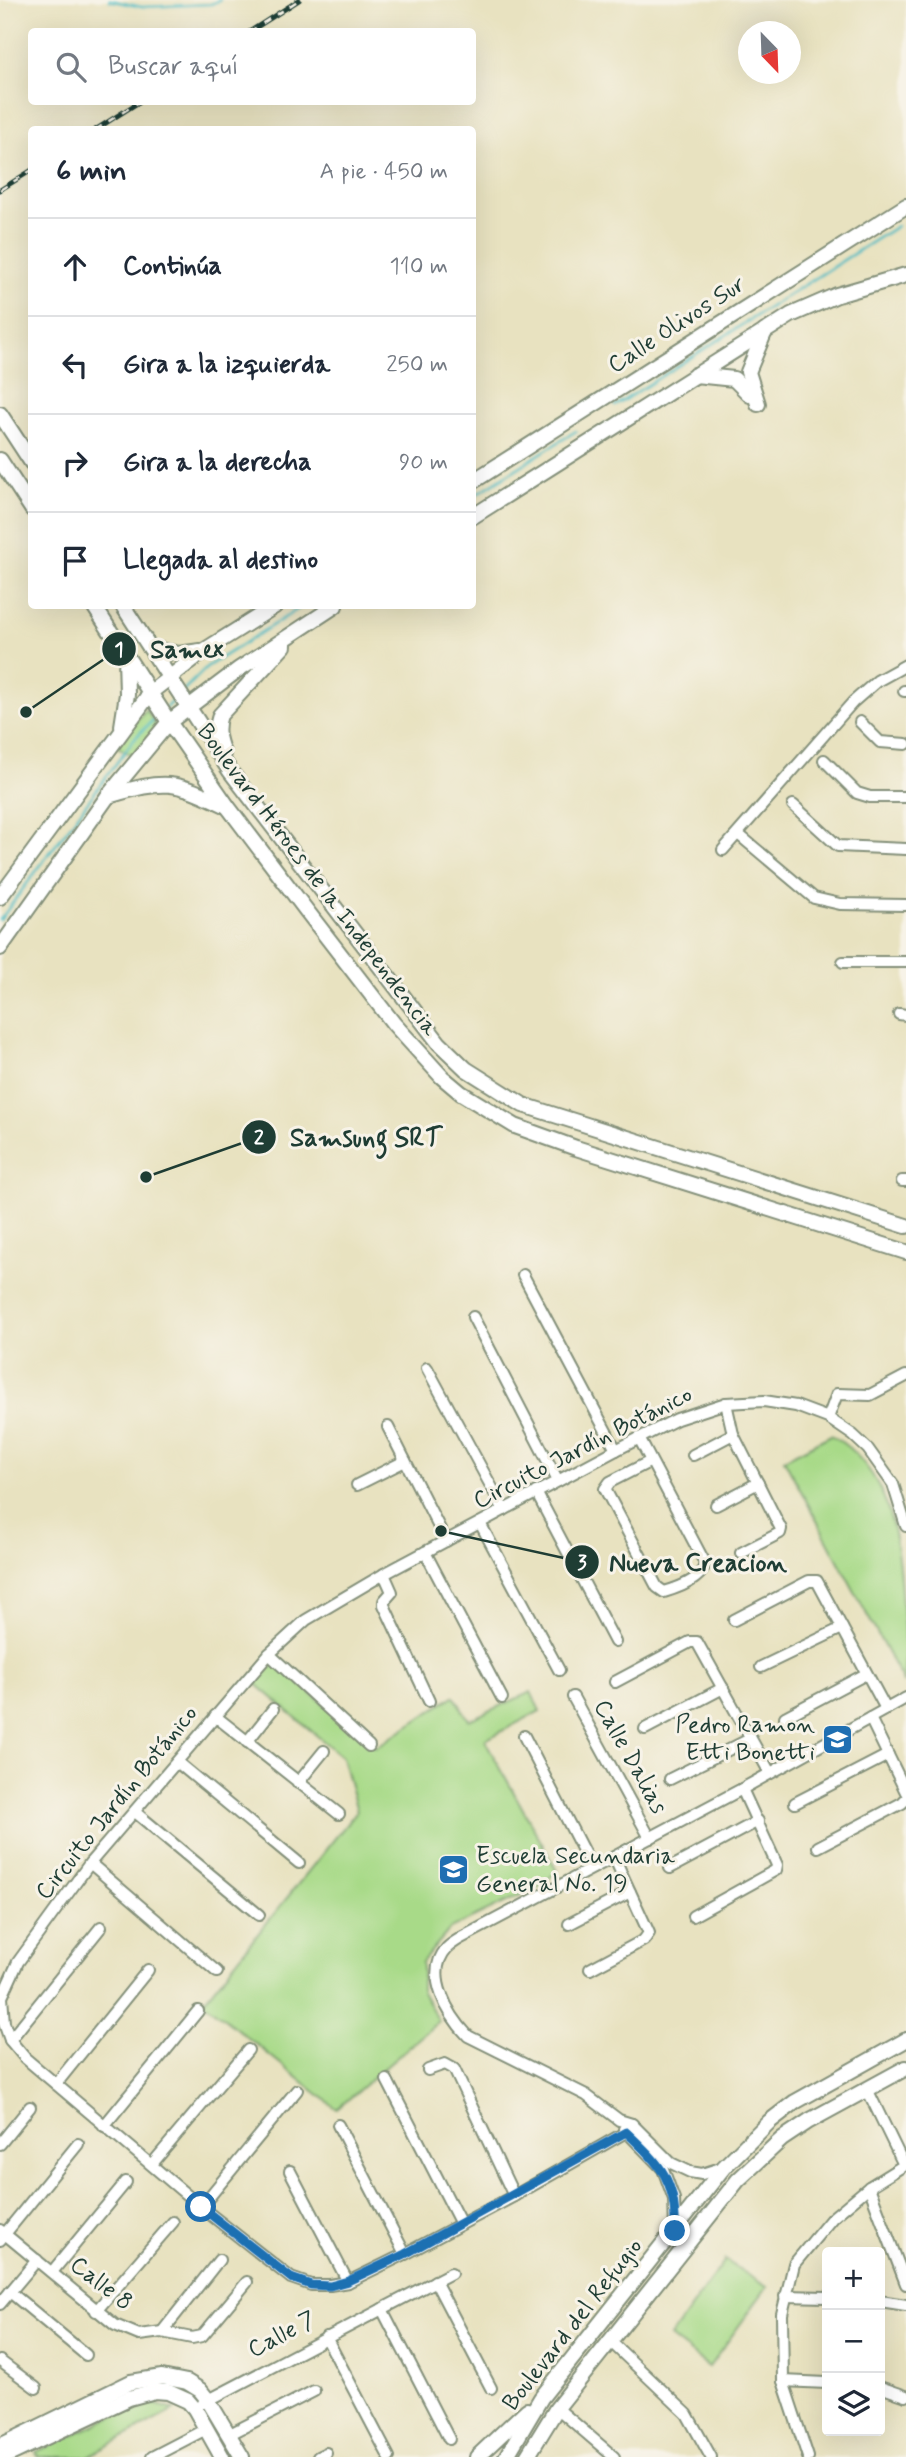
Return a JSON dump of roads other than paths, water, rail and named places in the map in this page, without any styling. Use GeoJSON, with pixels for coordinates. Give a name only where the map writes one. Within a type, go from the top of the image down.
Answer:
{"type":"FeatureCollection","features":[{"type":"Feature","properties":{"kind":"main road","name":"Calle Olivos Sur"},"geometry":{"type":"LineString","coordinates":[[476,479],[906,205]]}},
{"type":"Feature","properties":{"kind":"main road","name":"Calle Olivos Sur"},"geometry":{"type":"LineString","coordinates":[[476,514],[765,331],[814,304],[906,275]]}},
{"type":"Feature","properties":{"kind":"main road"},"geometry":{"type":"LineString","coordinates":[[734,379],[758,404],[748,372],[765,331]]}},
{"type":"Feature","properties":{"kind":"main road"},"geometry":{"type":"LineString","coordinates":[[695,375],[734,379],[748,372]]}},
{"type":"Feature","properties":{"kind":"main road"},"geometry":{"type":"LineString","coordinates":[[0,414],[28,457]]}},
{"type":"Feature","properties":{"kind":"main road"},"geometry":{"type":"LineString","coordinates":[[0,460],[28,503]]}},
{"type":"Feature","properties":{"kind":"main road","name":"Boulevard Héroes de la Independencia"},"geometry":{"type":"LineString","coordinates":[[96,609],[228,807],[353,972],[418,1052],[461,1093],[515,1126],[576,1148],[906,1252]]}},
{"type":"Feature","properties":{"kind":"main road","name":"Boulevard Héroes de la Independencia"},"geometry":{"type":"LineString","coordinates":[[125,609],[230,771],[439,1044],[466,1069],[523,1105],[906,1226]]}},
{"type":"Feature","properties":{"kind":"main road"},"geometry":{"type":"LineString","coordinates":[[0,897],[150,692],[205,650],[270,609]]}},
{"type":"Feature","properties":{"kind":"main road"},"geometry":{"type":"LineString","coordinates":[[0,948],[108,796],[169,722],[330,609]]}},
{"type":"Feature","properties":{"kind":"main road"},"geometry":{"type":"LineString","coordinates":[[230,771],[218,739],[220,715],[237,694],[308,623]]}},
{"type":"Feature","properties":{"kind":"main road"},"geometry":{"type":"LineString","coordinates":[[150,648],[179,654],[205,650]]}},
{"type":"Feature","properties":{"kind":"main road"},"geometry":{"type":"LineString","coordinates":[[120,731],[127,694],[126,654]]}},
{"type":"Feature","properties":{"kind":"main road"},"geometry":{"type":"LineString","coordinates":[[108,796],[138,788],[174,784],[228,807]]}},
{"type":"Feature","properties":{"kind":"main road"},"geometry":{"type":"LineString","coordinates":[[515,1126],[556,1130],[568,1119]]}},
{"type":"Feature","properties":{"kind":"main road","name":"Boulevard del Refugio"},"geometry":{"type":"LineString","coordinates":[[506,2457],[541,2398],[724,2167],[769,2122],[795,2102],[906,2040]]}},
{"type":"Feature","properties":{"kind":"main road","name":"Boulevard del Refugio"},"geometry":{"type":"LineString","coordinates":[[527,2457],[557,2408],[738,2180],[782,2139],[809,2121],[906,2068]]}},
{"type":"Feature","properties":{"kind":"main road"},"geometry":{"type":"LineString","coordinates":[[0,2446],[131,2382],[162,2377],[187,2382],[200,2390],[243,2457]]}},
{"type":"Feature","properties":{"kind":"main road"},"geometry":{"type":"LineString","coordinates":[[4,2457],[142,2393],[168,2392],[188,2401],[195,2409],[222,2457]]}},
{"type":"Feature","properties":{"kind":"main road"},"geometry":{"type":"LineString","coordinates":[[477,2455],[541,2398]]}},
{"type":"Feature","properties":{"kind":"street"},"geometry":{"type":"LineString","coordinates":[[723,850],[853,702],[877,681],[906,665]]}},
{"type":"Feature","properties":{"kind":"street"},"geometry":{"type":"LineString","coordinates":[[860,722],[880,742],[906,744]]}},
{"type":"Feature","properties":{"kind":"street"},"geometry":{"type":"LineString","coordinates":[[824,760],[863,796],[906,797]]}},
{"type":"Feature","properties":{"kind":"street"},"geometry":{"type":"LineString","coordinates":[[793,805],[843,848],[906,849]]}},
{"type":"Feature","properties":{"kind":"street"},"geometry":{"type":"LineString","coordinates":[[738,834],[814,898],[840,904],[906,905]]}},
{"type":"Feature","properties":{"kind":"street"},"geometry":{"type":"LineString","coordinates":[[842,962],[906,962]]}},
{"type":"Feature","properties":{"kind":"street"},"geometry":{"type":"LineString","coordinates":[[523,1275],[616,1450]]}},
{"type":"Feature","properties":{"kind":"street"},"geometry":{"type":"LineString","coordinates":[[473,1317],[558,1481]]}},
{"type":"Feature","properties":{"kind":"street"},"geometry":{"type":"LineString","coordinates":[[427,1368],[504,1510]]}},
{"type":"Feature","properties":{"kind":"street"},"geometry":{"type":"LineString","coordinates":[[828,1418],[837,1394],[870,1395],[906,1376]]}},
{"type":"Feature","properties":{"kind":"street","name":"Circuito Jardín Botánico"},"geometry":{"type":"LineString","coordinates":[[10,2040],[4,2023],[2,1997],[18,1962],[90,1863],[269,1654],[306,1620],[383,1574],[677,1419],[743,1400],[779,1403],[828,1418],[853,1435],[881,1466],[900,1502],[906,1526]]}},
{"type":"Feature","properties":{"kind":"street"},"geometry":{"type":"LineString","coordinates":[[726,1403],[733,1434],[781,1529],[780,1533],[741,1553]]}},
{"type":"Feature","properties":{"kind":"street"},"geometry":{"type":"LineString","coordinates":[[388,1427],[446,1541]]}},
{"type":"Feature","properties":{"kind":"street"},"geometry":{"type":"LineString","coordinates":[[693,1455],[733,1434]]}},
{"type":"Feature","properties":{"kind":"street"},"geometry":{"type":"LineString","coordinates":[[639,1438],[651,1461],[705,1567],[696,1577],[668,1591],[660,1590],[605,1487],[651,1461]]}},
{"type":"Feature","properties":{"kind":"street"},"geometry":{"type":"LineString","coordinates":[[357,1485],[405,1461]]}},
{"type":"Feature","properties":{"kind":"street"},"geometry":{"type":"LineString","coordinates":[[716,1505],[758,1483]]}},
{"type":"Feature","properties":{"kind":"street"},"geometry":{"type":"LineString","coordinates":[[536,1492],[615,1642]]}},
{"type":"Feature","properties":{"kind":"street"},"geometry":{"type":"LineString","coordinates":[[480,1523],[559,1670]]}},
{"type":"Feature","properties":{"kind":"street"},"geometry":{"type":"LineString","coordinates":[[425,1552],[502,1699]]}},
{"type":"Feature","properties":{"kind":"street"},"geometry":{"type":"LineString","coordinates":[[383,1574],[392,1592],[384,1605],[429,1700]]}},
{"type":"Feature","properties":{"kind":"street"},"geometry":{"type":"LineString","coordinates":[[734,1620],[815,1580],[886,1709]]}},
{"type":"Feature","properties":{"kind":"street"},"geometry":{"type":"LineString","coordinates":[[761,1667],[842,1628]]}},
{"type":"Feature","properties":{"kind":"street"},"geometry":{"type":"LineString","coordinates":[[615,1682],[690,1642],[696,1642],[770,1773]]}},
{"type":"Feature","properties":{"kind":"street"},"geometry":{"type":"LineString","coordinates":[[269,1654],[369,1746]]}},
{"type":"Feature","properties":{"kind":"street"},"geometry":{"type":"LineString","coordinates":[[785,1717],[866,1674]]}},
{"type":"Feature","properties":{"kind":"street"},"geometry":{"type":"LineString","coordinates":[[645,1729],[723,1688]]}},
{"type":"Feature","properties":{"kind":"street","name":"Calle Dalias"},"geometry":{"type":"LineString","coordinates":[[573,1697],[650,1838]]}},
{"type":"Feature","properties":{"kind":"street"},"geometry":{"type":"LineString","coordinates":[[724,2167],[702,2174],[667,2166],[629,2128],[586,2095],[468,2036],[452,2016],[442,1995],[438,1975],[439,1962],[446,1950],[461,1938],[906,1698]]}},
{"type":"Feature","properties":{"kind":"street"},"geometry":{"type":"LineString","coordinates":[[247,1742],[273,1709]]}},
{"type":"Feature","properties":{"kind":"street"},"geometry":{"type":"LineString","coordinates":[[215,1716],[339,1814]]}},
{"type":"Feature","properties":{"kind":"street"},"geometry":{"type":"LineString","coordinates":[[870,1717],[906,1792]]}},
{"type":"Feature","properties":{"kind":"street"},"geometry":{"type":"LineString","coordinates":[[524,1736],[592,1868]]}},
{"type":"Feature","properties":{"kind":"street"},"geometry":{"type":"LineString","coordinates":[[670,1779],[750,1739]]}},
{"type":"Feature","properties":{"kind":"street"},"geometry":{"type":"LineString","coordinates":[[298,1783],[324,1751]]}},
{"type":"Feature","properties":{"kind":"street"},"geometry":{"type":"LineString","coordinates":[[795,1803],[888,1755]]}},
{"type":"Feature","properties":{"kind":"street"},"geometry":{"type":"LineString","coordinates":[[177,1762],[299,1863]]}},
{"type":"Feature","properties":{"kind":"street"},"geometry":{"type":"LineString","coordinates":[[693,1916],[776,1870],[777,1865],[758,1821],[741,1789]]}},
{"type":"Feature","properties":{"kind":"street"},"geometry":{"type":"LineString","coordinates":[[818,1847],[902,1804],[906,1799]]}},
{"type":"Feature","properties":{"kind":"street"},"geometry":{"type":"LineString","coordinates":[[135,1812],[259,1915]]}},
{"type":"Feature","properties":{"kind":"street"},"geometry":{"type":"LineString","coordinates":[[670,1868],[758,1821]]}},
{"type":"Feature","properties":{"kind":"street"},"geometry":{"type":"LineString","coordinates":[[590,1969],[648,1937],[649,1933],[614,1857]]}},
{"type":"Feature","properties":{"kind":"street"},"geometry":{"type":"LineString","coordinates":[[90,1863],[217,1972]]}},
{"type":"Feature","properties":{"kind":"street"},"geometry":{"type":"LineString","coordinates":[[569,1924],[630,1892]]}},
{"type":"Feature","properties":{"kind":"street"},"geometry":{"type":"LineString","coordinates":[[101,1927],[10,2040],[25,2059],[104,2126],[291,2278],[311,2285],[330,2286],[348,2281],[514,2196],[629,2128]]}},
{"type":"Feature","properties":{"kind":"street"},"geometry":{"type":"LineString","coordinates":[[56,2084],[148,1970]]}},
{"type":"Feature","properties":{"kind":"street"},"geometry":{"type":"LineString","coordinates":[[104,2126],[198,2011]]}},
{"type":"Feature","properties":{"kind":"street"},"geometry":{"type":"LineString","coordinates":[[152,2164],[248,2050]]}},
{"type":"Feature","properties":{"kind":"street"},"geometry":{"type":"LineString","coordinates":[[428,2070],[445,2064],[454,2069],[514,2196]]}},
{"type":"Feature","properties":{"kind":"street"},"geometry":{"type":"LineString","coordinates":[[387,2080],[461,2224]]}},
{"type":"Feature","properties":{"kind":"street"},"geometry":{"type":"LineString","coordinates":[[808,2457],[783,2381],[782,2314],[794,2264],[832,2218],[869,2188],[905,2165],[867,2089]]}},
{"type":"Feature","properties":{"kind":"street"},"geometry":{"type":"LineString","coordinates":[[201,2207],[297,2090]]}},
{"type":"Feature","properties":{"kind":"street"},"geometry":{"type":"LineString","coordinates":[[0,2144],[30,2107]]}},
{"type":"Feature","properties":{"kind":"street"},"geometry":{"type":"LineString","coordinates":[[338,2125],[405,2254]]}},
{"type":"Feature","properties":{"kind":"street"},"geometry":{"type":"LineString","coordinates":[[2,2235],[78,2144]]}},
{"type":"Feature","properties":{"kind":"street"},"geometry":{"type":"LineString","coordinates":[[667,2166],[674,2199],[675,2231]]}},
{"type":"Feature","properties":{"kind":"street"},"geometry":{"type":"LineString","coordinates":[[290,2171],[348,2281]]}},
{"type":"Feature","properties":{"kind":"street"},"geometry":{"type":"LineString","coordinates":[[52,2273],[126,2182]]}},
{"type":"Feature","properties":{"kind":"street"},"geometry":{"type":"LineString","coordinates":[[869,2188],[903,2261],[906,2284]]}},
{"type":"Feature","properties":{"kind":"street"},"geometry":{"type":"LineString","coordinates":[[96,2311],[173,2222]]}},
{"type":"Feature","properties":{"kind":"street","name":"Calle 8"},"geometry":{"type":"LineString","coordinates":[[2,2235],[37,2260],[96,2311],[115,2325],[134,2333],[162,2332],[192,2338],[202,2336],[247,2282]]}},
{"type":"Feature","properties":{"kind":"street"},"geometry":{"type":"LineString","coordinates":[[0,2304],[37,2260]]}},
{"type":"Feature","properties":{"kind":"street"},"geometry":{"type":"LineString","coordinates":[[162,2332],[219,2260]]}},
{"type":"Feature","properties":{"kind":"street","name":"Calle 7"},"geometry":{"type":"LineString","coordinates":[[195,2409],[326,2337],[451,2273]]}},
{"type":"Feature","properties":{"kind":"street"},"geometry":{"type":"LineString","coordinates":[[435,2281],[491,2388]]}},
{"type":"Feature","properties":{"kind":"street"},"geometry":{"type":"LineString","coordinates":[[10,2292],[86,2355]]}},
{"type":"Feature","properties":{"kind":"street"},"geometry":{"type":"LineString","coordinates":[[785,2296],[822,2297]]}},
{"type":"Feature","properties":{"kind":"street"},"geometry":{"type":"LineString","coordinates":[[885,2302],[906,2305]]}},
{"type":"Feature","properties":{"kind":"street"},"geometry":{"type":"LineString","coordinates":[[382,2309],[449,2439]]}},
{"type":"Feature","properties":{"kind":"street"},"geometry":{"type":"LineString","coordinates":[[326,2337],[389,2457]]}},
{"type":"Feature","properties":{"kind":"street"},"geometry":{"type":"LineString","coordinates":[[610,2342],[687,2414],[710,2457]]}},
{"type":"Feature","properties":{"kind":"street"},"geometry":{"type":"LineString","coordinates":[[0,2361],[36,2388]]}},
{"type":"Feature","properties":{"kind":"street"},"geometry":{"type":"LineString","coordinates":[[783,2381],[822,2383]]}},
{"type":"Feature","properties":{"kind":"street"},"geometry":{"type":"LineString","coordinates":[[885,2389],[906,2396]]}},
{"type":"Feature","properties":{"kind":"street"},"geometry":{"type":"LineString","coordinates":[[230,2434],[314,2391]]}},
{"type":"Feature","properties":{"kind":"street"},"geometry":{"type":"LineString","coordinates":[[557,2408],[614,2457]]}},
{"type":"Feature","properties":{"kind":"street"},"geometry":{"type":"LineString","coordinates":[[152,2457],[206,2429]]}},
{"type":"Feature","properties":{"kind":"waterway"},"geometry":{"type":"LineString","coordinates":[[109,0],[142,7],[211,4],[220,0]]}},
{"type":"Feature","properties":{"kind":"waterway"},"geometry":{"type":"LineString","coordinates":[[615,406],[897,226]]}},
{"type":"Feature","properties":{"kind":"waterway"},"geometry":{"type":"LineString","coordinates":[[476,494],[576,431]]}},
{"type":"Feature","properties":{"kind":"waterway"},"geometry":{"type":"LineString","coordinates":[[183,691],[208,666],[298,609]]}},
{"type":"Feature","properties":{"kind":"waterway"},"geometry":{"type":"LineString","coordinates":[[166,708],[176,698]]}},
{"type":"Feature","properties":{"kind":"waterway"},"geometry":{"type":"LineString","coordinates":[[0,920],[135,738],[158,715]]}},
{"type":"Feature","properties":{"kind":"railway"},"geometry":{"type":"LineString","coordinates":[[255,28],[299,0]]}},
{"type":"Feature","properties":{"kind":"railway"},"geometry":{"type":"LineString","coordinates":[[101,126],[134,105]]}},
{"type":"Feature","properties":{"kind":"railway"},"geometry":{"type":"LineString","coordinates":[[0,190],[28,172]]}},
{"type":"Feature","properties":{"kind":"place","name":"Samex"},"geometry":{"type":"Point","coordinates":[26,712]}},
{"type":"Feature","properties":{"kind":"place","name":"Samsung SRT"},"geometry":{"type":"Point","coordinates":[146,1177]}},
{"type":"Feature","properties":{"kind":"place","name":"Nueva Creacion"},"geometry":{"type":"Point","coordinates":[441,1531]}},
{"type":"Feature","properties":{"kind":"place","name":"Pedro Ramon Etti Bonetti"},"geometry":{"type":"Point","coordinates":[838,1739]}},
{"type":"Feature","properties":{"kind":"place","name":"Escuela Secundaria General No. 19"},"geometry":{"type":"Point","coordinates":[453,1870]}}]}
